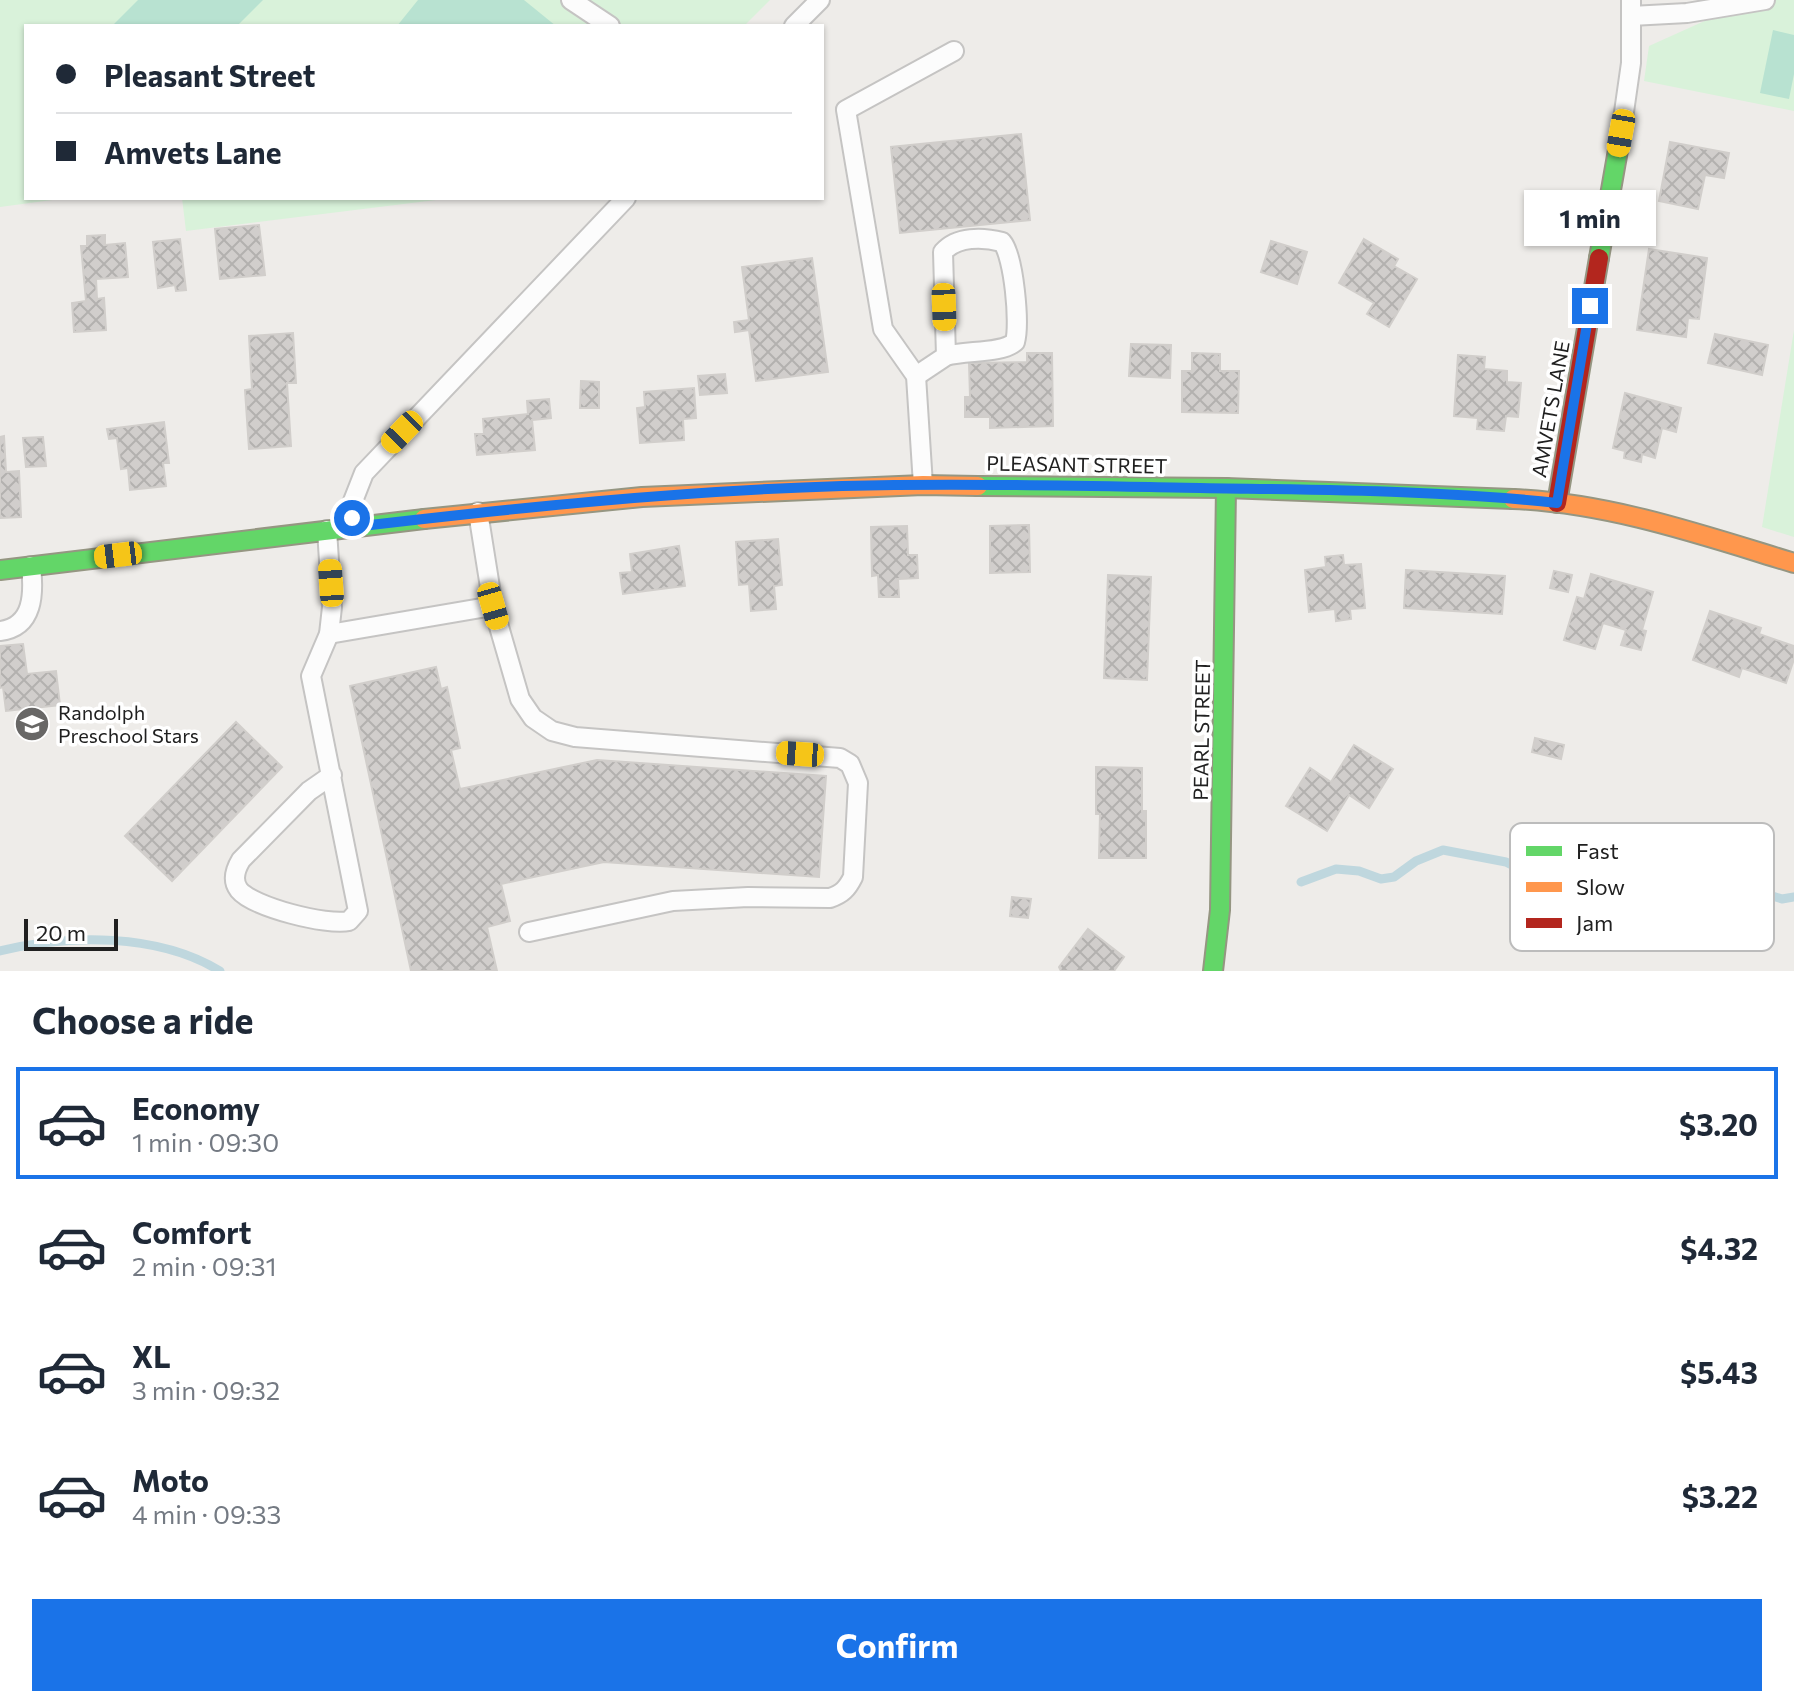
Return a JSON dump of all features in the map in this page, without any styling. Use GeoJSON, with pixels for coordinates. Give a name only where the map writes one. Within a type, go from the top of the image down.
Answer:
{"type":"FeatureCollection","features":[{"type":"Feature","properties":{"kind":"street","name":"AMVETS LANE"},"geometry":{"type":"LineString","coordinates":[[1557,503],[1621,133]]}},
{"type":"Feature","properties":{"kind":"street","name":"PLEASANT STREET"},"geometry":{"type":"LineString","coordinates":[[31,566],[478,512],[642,497],[841,486],[923,485],[1226,488],[1423,494],[1557,503],[1659,522],[1794,563]]}},
{"type":"Feature","properties":{"kind":"street","name":"PEARL STREET"},"geometry":{"type":"LineString","coordinates":[[1213,971],[1218,949],[1220,910],[1226,488]]}},
{"type":"Feature","properties":{"kind":"street"},"geometry":{"type":"LineString","coordinates":[[0,570],[31,566]]}},
{"type":"Feature","properties":{"kind":"lane"},"geometry":{"type":"LineString","coordinates":[[571,0],[607,24]]}},
{"type":"Feature","properties":{"kind":"lane"},"geometry":{"type":"LineString","coordinates":[[796,24],[820,0]]}},
{"type":"Feature","properties":{"kind":"lane"},"geometry":{"type":"LineString","coordinates":[[1621,133],[1631,63],[1631,8],[1687,13],[1765,0]]}},
{"type":"Feature","properties":{"kind":"lane"},"geometry":{"type":"LineString","coordinates":[[923,485],[916,376],[883,329],[846,110],[954,51]]}},
{"type":"Feature","properties":{"kind":"lane"},"geometry":{"type":"LineString","coordinates":[[353,527],[353,501],[364,473],[624,200]]}},
{"type":"Feature","properties":{"kind":"lane"},"geometry":{"type":"LineString","coordinates":[[916,376],[946,356],[1004,349],[1015,342],[1013,285],[1007,250],[1002,242],[975,239],[952,244],[943,252],[946,356]]}},
{"type":"Feature","properties":{"kind":"lane"},"geometry":{"type":"LineString","coordinates":[[478,512],[493,606],[520,699],[533,718],[552,731],[587,738],[840,758],[850,764],[858,783],[853,877],[840,894],[830,898],[748,897],[673,901],[529,932]]}},
{"type":"Feature","properties":{"kind":"lane"},"geometry":{"type":"LineString","coordinates":[[327,530],[332,595],[329,634],[311,676],[352,869],[358,911],[344,923],[294,915],[246,896],[239,890],[235,879],[241,860],[309,791],[332,775]]}},
{"type":"Feature","properties":{"kind":"lane"},"geometry":{"type":"LineString","coordinates":[[0,631],[17,625],[31,606],[34,591],[31,566]]}},
{"type":"Feature","properties":{"kind":"lane"},"geometry":{"type":"LineString","coordinates":[[329,634],[493,606]]}},
{"type":"Feature","properties":{"kind":"green space"},"geometry":{"type":"Polygon","coordinates":[[[0,0],[770,0],[746,24],[24,24],[24,200],[52,200],[0,207],[0,0]]]}},
{"type":"Feature","properties":{"kind":"green space"},"geometry":{"type":"Polygon","coordinates":[[[138,0],[263,0],[239,24],[114,24],[138,0]]]}},
{"type":"Feature","properties":{"kind":"green space"},"geometry":{"type":"Polygon","coordinates":[[[418,0],[524,0],[554,24],[399,24],[418,0]]]}},
{"type":"Feature","properties":{"kind":"green space"},"geometry":{"type":"Polygon","coordinates":[[[1751,0],[1794,0],[1794,111],[1644,81],[1649,46],[1751,0]]]}},
{"type":"Feature","properties":{"kind":"green space"},"geometry":{"type":"Polygon","coordinates":[[[1773,30],[1794,35],[1794,74],[1789,99],[1760,93],[1773,30]]]}},
{"type":"Feature","properties":{"kind":"green space"},"geometry":{"type":"Polygon","coordinates":[[[182,200],[436,200],[186,231],[182,200]]]}},
{"type":"Feature","properties":{"kind":"green space"},"geometry":{"type":"Polygon","coordinates":[[[1794,330],[1794,537],[1762,527],[1794,330]]]}},
{"type":"Feature","properties":{"kind":"building"},"geometry":{"type":"Polygon","coordinates":[[[1021,134],[1030,220],[900,233],[891,147],[1021,134]]]}},
{"type":"Feature","properties":{"kind":"building"},"geometry":{"type":"Polygon","coordinates":[[[1670,142],[1729,153],[1724,178],[1705,175],[1698,209],[1659,201],[1670,142]]]}},
{"type":"Feature","properties":{"kind":"building"},"geometry":{"type":"Polygon","coordinates":[[[259,225],[265,275],[220,279],[215,229],[259,225]]]}},
{"type":"Feature","properties":{"kind":"building"},"geometry":{"type":"Polygon","coordinates":[[[105,235],[105,245],[125,243],[128,277],[96,279],[97,299],[104,298],[106,330],[74,332],[72,303],[86,301],[81,246],[87,246],[87,236],[105,235]]]}},
{"type":"Feature","properties":{"kind":"building"},"geometry":{"type":"Polygon","coordinates":[[[180,239],[186,290],[176,291],[175,285],[158,288],[153,242],[180,239]]]}},
{"type":"Feature","properties":{"kind":"building"},"geometry":{"type":"Polygon","coordinates":[[[1364,239],[1398,259],[1394,266],[1417,279],[1389,327],[1367,314],[1374,303],[1339,283],[1364,239]]]}},
{"type":"Feature","properties":{"kind":"building"},"geometry":{"type":"Polygon","coordinates":[[[1271,241],[1307,252],[1297,284],[1261,272],[1271,241]]]}},
{"type":"Feature","properties":{"kind":"building"},"geometry":{"type":"Polygon","coordinates":[[[1649,249],[1707,258],[1699,319],[1688,318],[1686,337],[1637,330],[1649,249]]]}},
{"type":"Feature","properties":{"kind":"building"},"geometry":{"type":"Polygon","coordinates":[[[812,258],[828,372],[756,381],[749,330],[735,332],[734,322],[749,320],[742,267],[812,258]]]}},
{"type":"Feature","properties":{"kind":"building"},"geometry":{"type":"Polygon","coordinates":[[[293,333],[296,383],[287,383],[291,446],[249,449],[245,390],[252,389],[249,336],[293,333]]]}},
{"type":"Feature","properties":{"kind":"building"},"geometry":{"type":"Polygon","coordinates":[[[1715,334],[1768,345],[1762,375],[1708,363],[1715,334]]]}},
{"type":"Feature","properties":{"kind":"building"},"geometry":{"type":"Polygon","coordinates":[[[1131,344],[1171,345],[1170,378],[1129,376],[1131,344]]]}},
{"type":"Feature","properties":{"kind":"building"},"geometry":{"type":"Polygon","coordinates":[[[1027,353],[1052,353],[1053,426],[990,428],[990,417],[965,417],[965,397],[970,397],[969,363],[1027,362],[1027,353]]]}},
{"type":"Feature","properties":{"kind":"building"},"geometry":{"type":"Polygon","coordinates":[[[1192,353],[1220,354],[1220,371],[1239,371],[1238,413],[1182,412],[1182,371],[1192,371],[1192,353]]]}},
{"type":"Feature","properties":{"kind":"building"},"geometry":{"type":"Polygon","coordinates":[[[1458,355],[1485,357],[1484,369],[1507,371],[1507,382],[1521,383],[1518,417],[1506,416],[1504,431],[1477,429],[1478,418],[1454,416],[1458,355]]]}},
{"type":"Feature","properties":{"kind":"building"},"geometry":{"type":"Polygon","coordinates":[[[725,374],[727,393],[700,395],[698,376],[725,374]]]}},
{"type":"Feature","properties":{"kind":"building"},"geometry":{"type":"Polygon","coordinates":[[[581,381],[599,382],[599,408],[580,408],[581,381]]]}},
{"type":"Feature","properties":{"kind":"building"},"geometry":{"type":"Polygon","coordinates":[[[694,388],[696,418],[683,419],[684,440],[640,443],[637,408],[645,407],[644,392],[694,388]]]}},
{"type":"Feature","properties":{"kind":"building"},"geometry":{"type":"Polygon","coordinates":[[[1625,393],[1681,408],[1676,432],[1662,428],[1655,458],[1642,454],[1641,462],[1624,458],[1625,451],[1613,448],[1625,393]]]}},
{"type":"Feature","properties":{"kind":"building"},"geometry":{"type":"Polygon","coordinates":[[[549,399],[551,418],[532,420],[535,450],[477,455],[475,434],[484,434],[483,419],[528,414],[527,401],[549,399]]]}},
{"type":"Feature","properties":{"kind":"building"},"geometry":{"type":"Polygon","coordinates":[[[164,422],[169,463],[163,463],[166,486],[130,490],[128,468],[121,469],[117,438],[109,439],[107,429],[164,422]]]}},
{"type":"Feature","properties":{"kind":"building"},"geometry":{"type":"Polygon","coordinates":[[[4,436],[6,472],[19,471],[21,517],[0,518],[0,437],[4,436]]]}},
{"type":"Feature","properties":{"kind":"building"},"geometry":{"type":"Polygon","coordinates":[[[43,437],[46,466],[26,467],[23,438],[43,437]]]}},
{"type":"Feature","properties":{"kind":"building"},"geometry":{"type":"Polygon","coordinates":[[[1029,525],[1030,572],[990,573],[990,526],[1029,525]]]}},
{"type":"Feature","properties":{"kind":"building"},"geometry":{"type":"Polygon","coordinates":[[[907,526],[908,555],[917,555],[918,578],[898,579],[899,597],[879,597],[878,575],[872,576],[871,527],[907,526]]]}},
{"type":"Feature","properties":{"kind":"building"},"geometry":{"type":"Polygon","coordinates":[[[778,539],[782,585],[774,586],[776,609],[751,611],[749,584],[739,585],[736,542],[778,539]]]}},
{"type":"Feature","properties":{"kind":"building"},"geometry":{"type":"Polygon","coordinates":[[[679,546],[685,586],[623,594],[620,573],[632,572],[630,554],[679,546]]]}},
{"type":"Feature","properties":{"kind":"building"},"geometry":{"type":"Polygon","coordinates":[[[1343,555],[1344,565],[1361,564],[1365,608],[1350,609],[1351,619],[1336,621],[1335,609],[1309,612],[1305,570],[1326,567],[1325,557],[1343,555]]]}},
{"type":"Feature","properties":{"kind":"building"},"geometry":{"type":"Polygon","coordinates":[[[1406,570],[1505,576],[1502,614],[1404,608],[1406,570]]]}},
{"type":"Feature","properties":{"kind":"building"},"geometry":{"type":"Polygon","coordinates":[[[1554,571],[1572,575],[1568,592],[1550,588],[1554,571]]]}},
{"type":"Feature","properties":{"kind":"building"},"geometry":{"type":"Polygon","coordinates":[[[1591,574],[1653,592],[1642,630],[1646,631],[1641,650],[1621,645],[1626,630],[1603,623],[1595,649],[1564,640],[1577,597],[1584,599],[1591,574]]]}},
{"type":"Feature","properties":{"kind":"building"},"geometry":{"type":"Polygon","coordinates":[[[1108,575],[1151,577],[1147,680],[1104,678],[1108,575]]]}},
{"type":"Feature","properties":{"kind":"building"},"geometry":{"type":"Polygon","coordinates":[[[1710,611],[1761,628],[1759,634],[1794,646],[1794,659],[1786,683],[1742,668],[1739,677],[1693,660],[1710,611]]]}},
{"type":"Feature","properties":{"kind":"building"},"geometry":{"type":"Polygon","coordinates":[[[23,644],[27,674],[56,671],[60,705],[6,711],[3,687],[0,688],[0,646],[23,644]]]}},
{"type":"Feature","properties":{"kind":"building"},"geometry":{"type":"Polygon","coordinates":[[[436,667],[441,689],[447,687],[460,748],[451,750],[460,789],[597,760],[826,776],[819,877],[604,862],[501,884],[510,921],[487,927],[497,971],[411,971],[350,686],[436,667]]]}},
{"type":"Feature","properties":{"kind":"building"},"geometry":{"type":"Polygon","coordinates":[[[236,722],[282,767],[172,881],[125,836],[236,722]]]}},
{"type":"Feature","properties":{"kind":"building"},"geometry":{"type":"Polygon","coordinates":[[[1535,738],[1564,745],[1561,759],[1532,752],[1535,738]]]}},
{"type":"Feature","properties":{"kind":"building"},"geometry":{"type":"Polygon","coordinates":[[[1354,745],[1393,769],[1369,808],[1349,795],[1327,831],[1286,806],[1310,768],[1331,782],[1354,745]]]}},
{"type":"Feature","properties":{"kind":"building"},"geometry":{"type":"Polygon","coordinates":[[[1096,767],[1142,768],[1146,858],[1099,858],[1100,814],[1096,814],[1096,767]]]}},
{"type":"Feature","properties":{"kind":"building"},"geometry":{"type":"Polygon","coordinates":[[[1012,897],[1031,899],[1028,918],[1010,916],[1012,897]]]}},
{"type":"Feature","properties":{"kind":"building"},"geometry":{"type":"Polygon","coordinates":[[[1088,929],[1124,957],[1114,971],[1061,971],[1059,967],[1088,929]]]}},
{"type":"Feature","properties":{"kind":"waterway"},"geometry":{"type":"LineString","coordinates":[[1301,882],[1336,869],[1359,871],[1381,879],[1394,877],[1416,861],[1443,850],[1510,864]]}},
{"type":"Feature","properties":{"kind":"waterway"},"geometry":{"type":"LineString","coordinates":[[1774,896],[1794,897]]}},
{"type":"Feature","properties":{"kind":"waterway"},"geometry":{"type":"LineString","coordinates":[[0,951],[55,942],[113,940],[169,949],[220,971]]}},
{"type":"Feature","properties":{"kind":"traffic: fast"},"geometry":{"type":"LineString","coordinates":[[1599,258],[1621,133]]}},
{"type":"Feature","properties":{"kind":"traffic: fast"},"geometry":{"type":"LineString","coordinates":[[978,486],[1226,488],[1513,499]]}},
{"type":"Feature","properties":{"kind":"traffic: fast"},"geometry":{"type":"LineString","coordinates":[[1213,971],[1220,910],[1226,488]]}},
{"type":"Feature","properties":{"kind":"traffic: fast"},"geometry":{"type":"LineString","coordinates":[[0,570],[424,519]]}},
{"type":"Feature","properties":{"kind":"traffic: slow"},"geometry":{"type":"LineString","coordinates":[[424,519],[642,497],[923,485],[978,486]]}},
{"type":"Feature","properties":{"kind":"traffic: slow"},"geometry":{"type":"LineString","coordinates":[[1513,499],[1620,514],[1794,563]]}},
{"type":"Feature","properties":{"kind":"traffic: jam"},"geometry":{"type":"LineString","coordinates":[[1557,503],[1599,258]]}},
{"type":"Feature","properties":{"kind":"place","name":"Randolph Preschool Stars"},"geometry":{"type":"Point","coordinates":[32,724]}},
{"type":"Feature","properties":{"kind":"route"},"geometry":{"type":"LineString","coordinates":[[352,518],[353,527],[642,497],[841,486],[1174,487],[1423,494],[1557,503],[1590,306]]}}]}
